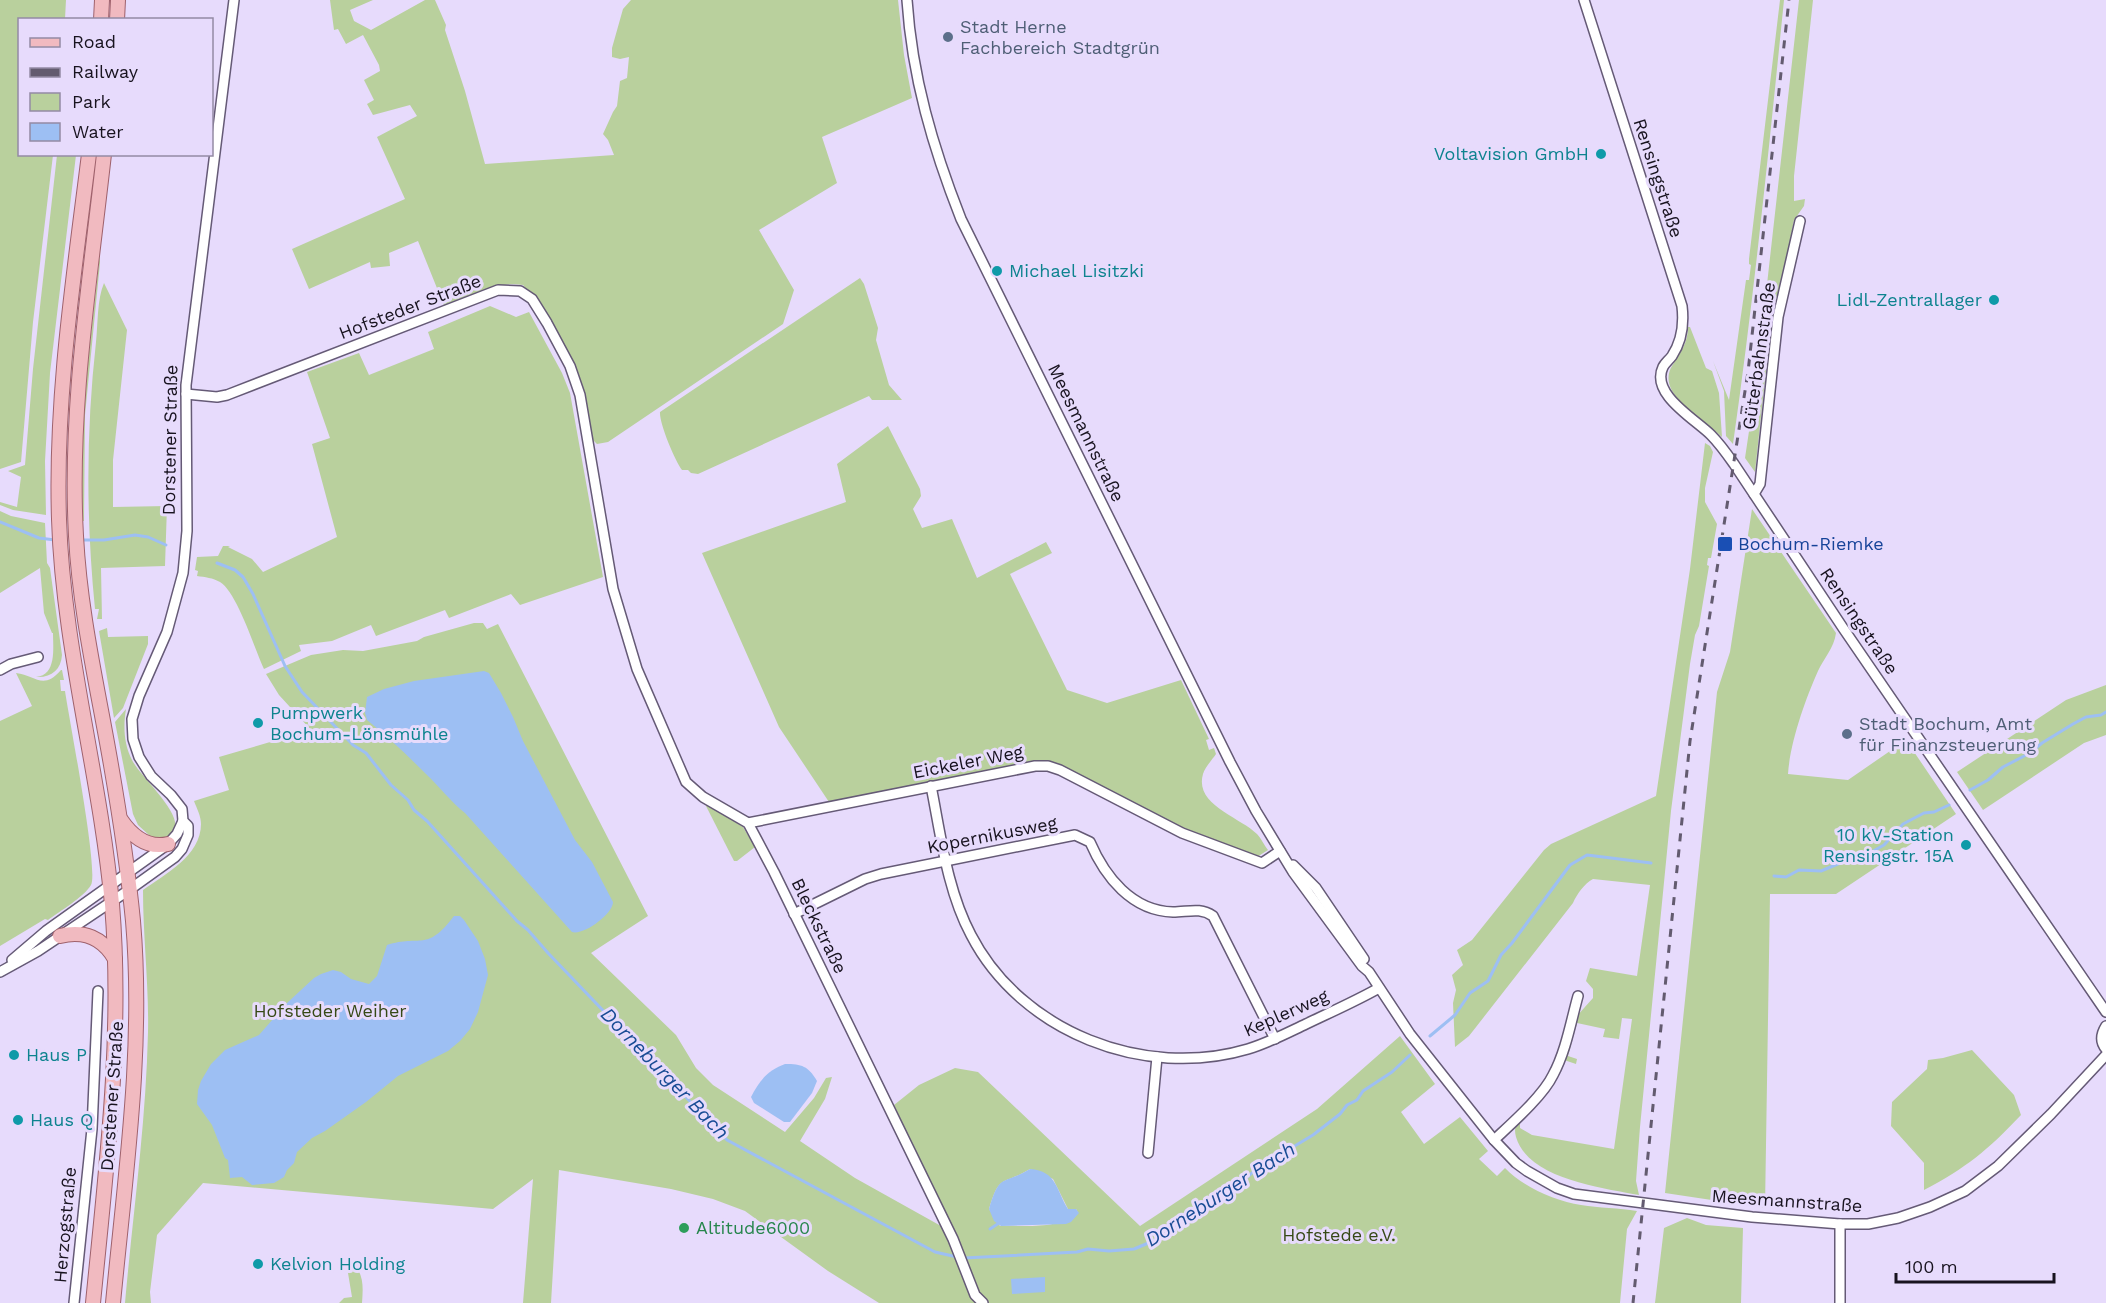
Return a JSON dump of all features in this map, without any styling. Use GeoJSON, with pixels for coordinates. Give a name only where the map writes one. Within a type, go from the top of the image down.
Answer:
{"type":"FeatureCollection","features":[{"type":"Feature","properties":{"kind":"main road"},"geometry":{"type":"LineString","coordinates":[[101,18],[102,0]]}},
{"type":"Feature","properties":{"kind":"main road"},"geometry":{"type":"LineString","coordinates":[[117,18],[118,0]]}},
{"type":"Feature","properties":{"kind":"main road","name":"Dorstener Straße"},"geometry":{"type":"LineString","coordinates":[[89,156],[62,393],[58,470],[60,542],[70,641],[110,886],[115,959],[114,1067],[93,1303]]}},
{"type":"Feature","properties":{"kind":"main road","name":"Dorstener Straße"},"geometry":{"type":"LineString","coordinates":[[104,156],[76,423],[76,543],[85,627],[128,874],[136,976],[133,1092],[113,1303]]}},
{"type":"Feature","properties":{"kind":"main road"},"geometry":{"type":"LineString","coordinates":[[120,818],[128,830],[143,842],[154,845],[168,844]]}},
{"type":"Feature","properties":{"kind":"main road"},"geometry":{"type":"LineString","coordinates":[[60,936],[76,933],[96,939],[105,945],[115,959]]}},
{"type":"Feature","properties":{"kind":"street","name":"Dorstener Straße"},"geometry":{"type":"LineString","coordinates":[[112,902],[182,849],[189,830],[183,821],[182,809],[151,776],[139,757],[132,719],[139,696],[167,632],[183,573],[187,531],[186,394],[234,0]]}},
{"type":"Feature","properties":{"kind":"street","name":"Meesmannstraße"},"geometry":{"type":"LineString","coordinates":[[907,0],[914,63],[923,107],[936,153],[961,219],[1230,762],[1293,872],[1362,966],[1369,972],[1410,1034],[1494,1140],[1516,1163],[1557,1188],[1574,1194],[1752,1217],[1868,1224],[1898,1218],[1965,1191],[1998,1166],[2106,1055]]}},
{"type":"Feature","properties":{"kind":"street","name":"Rensingstraße"},"geometry":{"type":"LineString","coordinates":[[1584,0],[1682,306],[1680,339],[1672,356],[1664,365],[1662,385],[1674,403],[1718,443],[2106,1012]]}},
{"type":"Feature","properties":{"kind":"street","name":"Güterbahnstraße"},"geometry":{"type":"LineString","coordinates":[[1754,494],[1760,484],[1778,317],[1800,221]]}},
{"type":"Feature","properties":{"kind":"street","name":"Hofsteder Straße"},"geometry":{"type":"LineString","coordinates":[[186,394],[217,397],[227,395],[498,290],[520,291],[532,299],[570,366],[580,395],[612,583],[638,669],[686,782],[703,797],[748,823]]}},
{"type":"Feature","properties":{"kind":"street"},"geometry":{"type":"LineString","coordinates":[[0,670],[11,664],[38,657]]}},
{"type":"Feature","properties":{"kind":"street","name":"Eickeler Weg"},"geometry":{"type":"LineString","coordinates":[[748,823],[1035,766],[1048,766],[1182,833],[1262,863],[1280,851]]}},
{"type":"Feature","properties":{"kind":"street","name":"Keplerweg"},"geometry":{"type":"LineString","coordinates":[[931,786],[946,861],[958,904],[970,933],[987,962],[1008,986],[1037,1012],[1068,1032],[1100,1045],[1157,1057],[1216,1056],[1247,1050],[1275,1039],[1379,988]]}},
{"type":"Feature","properties":{"kind":"street"},"geometry":{"type":"LineString","coordinates":[[0,971],[46,931],[168,844],[177,834],[183,821]]}},
{"type":"Feature","properties":{"kind":"street","name":"Bleckstraße"},"geometry":{"type":"LineString","coordinates":[[748,823],[953,1239],[975,1295],[983,1303]]}},
{"type":"Feature","properties":{"kind":"street","name":"Kopernikusweg"},"geometry":{"type":"LineString","coordinates":[[794,914],[865,879],[1076,835],[1090,842],[1097,860],[1108,876],[1135,900],[1152,908],[1170,912],[1204,910],[1213,915],[1275,1039]]}},
{"type":"Feature","properties":{"kind":"street"},"geometry":{"type":"LineString","coordinates":[[0,971],[112,902]]}},
{"type":"Feature","properties":{"kind":"street","name":"Herzogstraße"},"geometry":{"type":"LineString","coordinates":[[74,1303],[96,1073],[98,991]]}},
{"type":"Feature","properties":{"kind":"street"},"geometry":{"type":"LineString","coordinates":[[1494,1140],[1552,1077],[1578,996]]}},
{"type":"Feature","properties":{"kind":"street"},"geometry":{"type":"LineString","coordinates":[[2106,1026],[2102,1036],[2106,1050]]}},
{"type":"Feature","properties":{"kind":"street"},"geometry":{"type":"LineString","coordinates":[[1148,1153],[1157,1057]]}},
{"type":"Feature","properties":{"kind":"street"},"geometry":{"type":"LineString","coordinates":[[1840,1224],[1840,1303]]}},
{"type":"Feature","properties":{"kind":"green space"},"geometry":{"type":"Polygon","coordinates":[[[0,0],[66,0],[65,18],[18,18],[18,156],[53,156],[33,322],[21,462],[0,469],[0,0]]]}},
{"type":"Feature","properties":{"kind":"green space"},"geometry":{"type":"Polygon","coordinates":[[[330,0],[373,0],[350,10],[354,21],[371,30],[425,0],[435,0],[446,25],[445,30],[485,164],[614,155],[603,134],[617,106],[620,81],[627,78],[629,57],[620,59],[612,57],[612,48],[623,9],[631,0],[898,0],[904,55],[912,98],[822,137],[837,183],[759,230],[794,290],[783,324],[608,442],[597,444],[592,439],[583,396],[538,304],[523,285],[493,287],[445,308],[418,241],[389,253],[390,266],[371,268],[370,262],[309,289],[292,249],[405,199],[377,137],[417,116],[410,105],[373,115],[367,104],[374,100],[364,80],[380,71],[379,65],[363,35],[346,44],[338,29],[334,30],[330,0]]]}},
{"type":"Feature","properties":{"kind":"green space"},"geometry":{"type":"Polygon","coordinates":[[[1780,0],[1784,0],[1767,167],[1733,444],[1726,436],[1724,391],[1713,361],[1729,400],[1746,280],[1749,280],[1751,265],[1749,259],[1780,0]]]}},
{"type":"Feature","properties":{"kind":"green space"},"geometry":{"type":"Polygon","coordinates":[[[1799,0],[1813,0],[1794,176],[1794,201],[1805,199],[1804,206],[1794,220],[1783,278],[1772,314],[1755,472],[1745,458],[1755,391],[1799,0]]]}},
{"type":"Feature","properties":{"kind":"green space"},"geometry":{"type":"Polygon","coordinates":[[[57,156],[76,156],[50,373],[45,461],[46,515],[13,510],[0,505],[0,502],[17,507],[21,477],[8,471],[25,465],[33,369],[57,156]]]}},
{"type":"Feature","properties":{"kind":"green space"},"geometry":{"type":"Polygon","coordinates":[[[100,253],[85,415],[84,521],[81,521],[82,415],[100,253]]]}},
{"type":"Feature","properties":{"kind":"green space"},"geometry":{"type":"Polygon","coordinates":[[[860,278],[878,328],[876,340],[889,385],[902,400],[872,400],[869,396],[698,474],[682,470],[668,442],[660,412],[860,278]]]}},
{"type":"Feature","properties":{"kind":"green space"},"geometry":{"type":"Polygon","coordinates":[[[104,283],[127,330],[113,460],[113,507],[167,506],[165,566],[101,568],[102,619],[97,619],[99,609],[95,609],[88,475],[90,409],[98,312],[104,283]]]}},
{"type":"Feature","properties":{"kind":"green space"},"geometry":{"type":"Polygon","coordinates":[[[490,306],[516,317],[529,312],[562,373],[570,393],[603,577],[520,605],[511,594],[449,618],[445,610],[376,636],[371,625],[332,641],[299,645],[301,651],[264,669],[233,597],[220,582],[197,576],[198,571],[195,570],[197,557],[218,556],[223,546],[230,546],[228,547],[252,559],[263,572],[337,537],[312,444],[330,438],[307,372],[359,353],[369,375],[434,349],[428,332],[490,306]]]}},
{"type":"Feature","properties":{"kind":"green space"},"geometry":{"type":"Polygon","coordinates":[[[1688,327],[1690,327],[1706,368],[1712,371],[1719,393],[1722,437],[1684,406],[1670,387],[1669,376],[1672,366],[1685,343],[1688,327]]]}},
{"type":"Feature","properties":{"kind":"green space"},"geometry":{"type":"Polygon","coordinates":[[[888,426],[920,489],[921,496],[913,509],[922,528],[952,519],[977,578],[1046,542],[1052,553],[1010,574],[1067,690],[1107,703],[1181,680],[1209,739],[1206,740],[1209,750],[1214,748],[1216,754],[1203,774],[1202,785],[1205,794],[1220,809],[1257,834],[1268,850],[1257,857],[1174,826],[1058,765],[915,786],[829,802],[779,727],[702,553],[846,502],[837,464],[888,426]]]}},
{"type":"Feature","properties":{"kind":"green space"},"geometry":{"type":"Polygon","coordinates":[[[1705,443],[1713,452],[1705,488],[1705,502],[1717,524],[1711,558],[1708,558],[1707,565],[1709,566],[1699,626],[1695,635],[1690,664],[1671,811],[1640,1127],[1636,1181],[1639,1195],[1587,1185],[1551,1172],[1535,1163],[1523,1151],[1515,1129],[1520,1120],[1520,1128],[1532,1135],[1614,1149],[1632,1019],[1622,1018],[1619,1039],[1603,1037],[1605,1029],[1577,1023],[1568,1056],[1577,1059],[1576,1064],[1564,1060],[1576,1017],[1593,998],[1593,989],[1586,981],[1590,968],[1637,976],[1650,885],[1593,879],[1579,893],[1469,1036],[1455,1047],[1453,1003],[1456,990],[1452,975],[1463,965],[1457,950],[1472,940],[1544,850],[1551,844],[1656,796],[1690,569],[1705,443]]]}},
{"type":"Feature","properties":{"kind":"green space"},"geometry":{"type":"Polygon","coordinates":[[[1752,509],[1836,633],[1803,708],[1795,735],[1788,774],[1848,780],[1906,740],[1956,814],[1836,894],[1770,894],[1765,1208],[1665,1193],[1717,692],[1730,652],[1752,509]]]}},
{"type":"Feature","properties":{"kind":"green space"},"geometry":{"type":"Polygon","coordinates":[[[0,511],[11,516],[45,523],[47,563],[50,568],[62,655],[57,669],[46,676],[36,677],[48,671],[53,653],[53,633],[44,613],[40,568],[0,593],[0,511]]]}},
{"type":"Feature","properties":{"kind":"green space","name":"Hofstede e.V."},"geometry":{"type":"Polygon","coordinates":[[[474,623],[483,623],[487,629],[498,624],[648,916],[591,953],[676,1035],[696,1068],[713,1085],[785,1132],[814,1098],[826,1078],[832,1077],[825,1099],[800,1141],[855,1178],[941,1226],[954,1242],[953,1235],[894,1105],[919,1085],[955,1068],[978,1072],[1140,1226],[1317,1109],[1400,1036],[1435,1084],[1401,1112],[1424,1144],[1460,1117],[1488,1151],[1479,1159],[1497,1176],[1505,1168],[1530,1187],[1561,1200],[1588,1206],[1637,1211],[1627,1229],[1620,1303],[879,1303],[828,1271],[745,1211],[713,1199],[671,1189],[559,1170],[551,1303],[523,1303],[533,1179],[493,1209],[203,1183],[157,1235],[150,1292],[151,1303],[125,1303],[147,1066],[148,1014],[143,890],[171,871],[195,846],[201,824],[194,801],[229,790],[219,757],[311,730],[279,695],[266,674],[311,655],[343,650],[363,651],[417,641],[474,623]],[[1030,1169],[999,1185],[989,1209],[1000,1226],[1051,1224],[1061,1222],[1078,1213],[1076,1209],[1068,1209],[1053,1179],[1030,1169]]]}},
{"type":"Feature","properties":{"kind":"green space"},"geometry":{"type":"Polygon","coordinates":[[[107,628],[108,637],[148,636],[148,644],[123,708],[114,718],[99,631],[107,628]]]}},
{"type":"Feature","properties":{"kind":"green space"},"geometry":{"type":"Polygon","coordinates":[[[61,670],[64,680],[60,680],[61,691],[65,691],[91,853],[91,885],[77,899],[48,920],[45,919],[0,946],[0,721],[32,706],[16,673],[44,681],[49,680],[61,670]]]}},
{"type":"Feature","properties":{"kind":"green space"},"geometry":{"type":"Polygon","coordinates":[[[2106,685],[2106,735],[2084,743],[1983,810],[1957,772],[2066,700],[2106,685]]]}},
{"type":"Feature","properties":{"kind":"green space"},"geometry":{"type":"Polygon","coordinates":[[[126,709],[125,735],[129,754],[168,807],[174,819],[175,829],[167,836],[149,839],[150,836],[138,825],[133,814],[115,722],[126,709]]]}},
{"type":"Feature","properties":{"kind":"green space"},"geometry":{"type":"Polygon","coordinates":[[[707,804],[743,827],[755,847],[734,861],[707,804]]]}},
{"type":"Feature","properties":{"kind":"green space"},"geometry":{"type":"Polygon","coordinates":[[[1972,1050],[2014,1095],[2021,1115],[1976,1157],[1924,1190],[1924,1163],[1891,1126],[1892,1102],[1927,1069],[1928,1060],[1972,1050]]]}},
{"type":"Feature","properties":{"kind":"green space"},"geometry":{"type":"Polygon","coordinates":[[[1687,1218],[1706,1225],[1743,1228],[1741,1303],[1655,1303],[1664,1228],[1687,1218]]]}},
{"type":"Feature","properties":{"kind":"green space"},"geometry":{"type":"Polygon","coordinates":[[[356,1266],[362,1279],[362,1303],[339,1303],[344,1298],[352,1297],[347,1267],[356,1266]]]}},
{"type":"Feature","properties":{"kind":"water"},"geometry":{"type":"Polygon","coordinates":[[[484,671],[489,673],[501,693],[523,741],[575,840],[592,862],[613,902],[612,907],[603,918],[583,931],[572,932],[465,813],[405,753],[367,720],[365,713],[367,697],[384,689],[414,681],[484,671]]]}},
{"type":"Feature","properties":{"kind":"water","name":"Hofsteder Weiher"},"geometry":{"type":"Polygon","coordinates":[[[454,916],[460,916],[464,920],[478,941],[488,975],[478,1012],[470,1029],[460,1041],[448,1051],[398,1076],[366,1102],[312,1138],[297,1152],[294,1163],[284,1177],[274,1183],[252,1185],[242,1177],[230,1178],[228,1160],[225,1158],[212,1125],[197,1104],[201,1081],[211,1064],[225,1050],[259,1035],[287,1003],[314,978],[333,970],[351,979],[369,984],[377,976],[387,945],[429,939],[454,916]]]}},
{"type":"Feature","properties":{"kind":"water"},"geometry":{"type":"Polygon","coordinates":[[[785,1064],[804,1067],[817,1081],[812,1093],[790,1122],[784,1122],[754,1103],[751,1097],[765,1077],[774,1069],[785,1064]]]}},
{"type":"Feature","properties":{"kind":"water"},"geometry":{"type":"Polygon","coordinates":[[[1030,1169],[1046,1173],[1055,1183],[1068,1209],[1076,1209],[1079,1213],[1071,1222],[1001,1226],[994,1221],[989,1209],[999,1185],[1030,1169]]]}},
{"type":"Feature","properties":{"kind":"water"},"geometry":{"type":"Polygon","coordinates":[[[1045,1277],[1045,1292],[1012,1294],[1011,1279],[1045,1277]]]}},
{"type":"Feature","properties":{"kind":"waterway","name":"Dorneburger Bach"},"geometry":{"type":"LineString","coordinates":[[0,522],[39,538],[55,540]]}},
{"type":"Feature","properties":{"kind":"waterway","name":"Dorneburger Bach"},"geometry":{"type":"LineString","coordinates":[[80,540],[104,540],[135,535],[148,537],[166,545]]}},
{"type":"Feature","properties":{"kind":"waterway","name":"Dorneburger Bach"},"geometry":{"type":"LineString","coordinates":[[217,563],[235,570],[243,577],[285,666],[302,692],[353,745],[366,753],[391,785],[408,800],[414,810],[427,821],[517,921],[727,1140],[935,1252],[957,1257]]}},
{"type":"Feature","properties":{"kind":"waterway","name":"Dorneburger Bach"},"geometry":{"type":"LineString","coordinates":[[1970,790],[2073,724],[2086,717],[2106,712]]}},
{"type":"Feature","properties":{"kind":"waterway","name":"Dorneburger Bach"},"geometry":{"type":"LineString","coordinates":[[1774,876],[1786,877],[1799,870],[1821,871],[1845,861],[1857,860],[1884,845],[1903,824],[1924,813],[1934,812],[1949,805]]}},
{"type":"Feature","properties":{"kind":"waterway","name":"Dorneburger Bach"},"geometry":{"type":"LineString","coordinates":[[1430,1036],[1455,1015],[1470,993],[1488,981],[1501,955],[1570,865],[1587,855],[1651,863]]}},
{"type":"Feature","properties":{"kind":"waterway","name":"Dorneburger Bach"},"geometry":{"type":"LineString","coordinates":[[964,1258],[1077,1252],[1088,1249],[1109,1251],[1134,1249],[1158,1239],[1204,1207],[1231,1192],[1253,1172],[1269,1166],[1283,1153],[1313,1135],[1340,1114],[1347,1105],[1357,1100],[1363,1091],[1392,1072],[1410,1055]]}},
{"type":"Feature","properties":{"kind":"waterway"},"geometry":{"type":"LineString","coordinates":[[990,1229],[999,1223]]}},
{"type":"Feature","properties":{"kind":"railway"},"geometry":{"type":"LineString","coordinates":[[1633,1303],[1690,741],[1748,372],[1789,0]]}},
{"type":"Feature","properties":{"kind":"place","name":"Stadt Herne Fachbereich Stadtgrün"},"geometry":{"type":"Point","coordinates":[948,37]}},
{"type":"Feature","properties":{"kind":"place","name":"Voltavision GmbH"},"geometry":{"type":"Point","coordinates":[1601,154]}},
{"type":"Feature","properties":{"kind":"place","name":"Michael Lisitzki"},"geometry":{"type":"Point","coordinates":[997,271]}},
{"type":"Feature","properties":{"kind":"place","name":"Lidl-Zentrallager"},"geometry":{"type":"Point","coordinates":[1994,300]}},
{"type":"Feature","properties":{"kind":"place","name":"Bochum-Riemke"},"geometry":{"type":"Point","coordinates":[1725,544]}},
{"type":"Feature","properties":{"kind":"place","name":"Pumpwerk Bochum-Lönsmühle"},"geometry":{"type":"Point","coordinates":[258,723]}},
{"type":"Feature","properties":{"kind":"place","name":"Stadt Bochum, Amt für Finanzsteuerung"},"geometry":{"type":"Point","coordinates":[1847,734]}},
{"type":"Feature","properties":{"kind":"place","name":"10 kV-Station Rensingstr. 15A"},"geometry":{"type":"Point","coordinates":[1966,845]}},
{"type":"Feature","properties":{"kind":"place","name":"Haus P"},"geometry":{"type":"Point","coordinates":[14,1055]}},
{"type":"Feature","properties":{"kind":"place","name":"Haus Q"},"geometry":{"type":"Point","coordinates":[18,1120]}},
{"type":"Feature","properties":{"kind":"place","name":"Altitude6000"},"geometry":{"type":"Point","coordinates":[684,1228]}},
{"type":"Feature","properties":{"kind":"place","name":"Kelvion Holding"},"geometry":{"type":"Point","coordinates":[258,1264]}}]}
